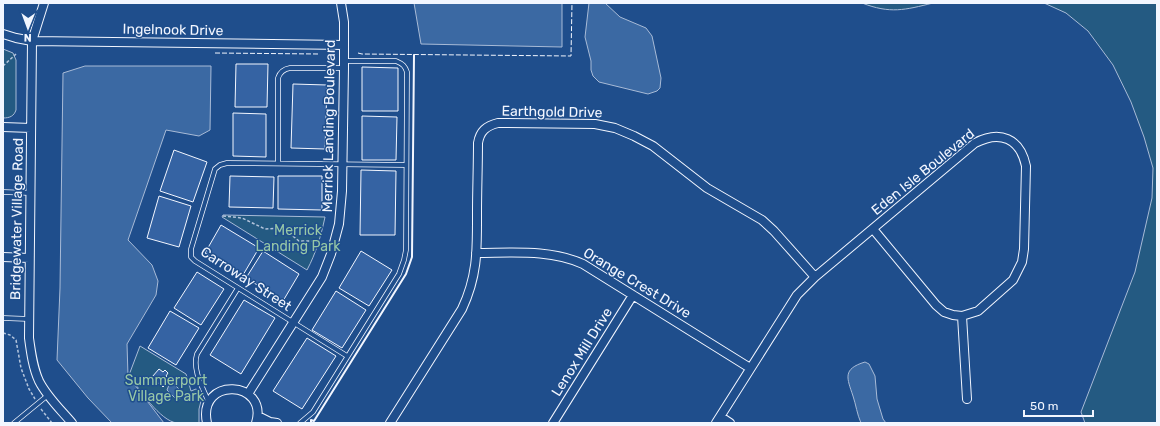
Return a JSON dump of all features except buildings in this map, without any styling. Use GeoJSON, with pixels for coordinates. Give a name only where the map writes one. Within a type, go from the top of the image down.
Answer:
{"type":"FeatureCollection","features":[{"type":"Feature","properties":{"kind":"street","name":"Bridgewater Village Road"},"geometry":{"type":"LineString","coordinates":[[44,3],[32,41],[29,338],[31,358],[39,380],[48,395],[72,423]]}},
{"type":"Feature","properties":{"kind":"street","name":"Merrick Landing Boulevard"},"geometry":{"type":"LineString","coordinates":[[248,394],[322,276],[331,254],[339,224],[342,191],[344,65],[344,22],[341,3]]}},
{"type":"Feature","properties":{"kind":"street","name":"Ingelnook Drive"},"geometry":{"type":"LineString","coordinates":[[3,34],[32,41],[344,45]]}},
{"type":"Feature","properties":{"kind":"street","name":"Earthgold Drive"},"geometry":{"type":"LineString","coordinates":[[390,423],[462,309],[469,294],[473,282],[476,253],[478,143],[480,135],[490,125],[498,123],[595,124],[634,136],[653,146],[707,188],[762,220],[774,231],[815,277]]}},
{"type":"Feature","properties":{"kind":"street"},"geometry":{"type":"LineString","coordinates":[[3,128],[31,128]]}},
{"type":"Feature","properties":{"kind":"street","name":"Eden Isle Boulevard"},"geometry":{"type":"LineString","coordinates":[[718,420],[797,295],[815,277],[975,143],[985,138],[1002,137],[1011,140],[1018,146],[1024,157],[1026,166],[1024,249],[1022,262],[1013,280],[978,311],[962,316],[953,316],[944,312],[936,305],[874,229]]}},
{"type":"Feature","properties":{"kind":"street","name":"Orange Crest Drive"},"geometry":{"type":"LineString","coordinates":[[476,253],[545,254],[572,259],[583,264],[750,368]]}},
{"type":"Feature","properties":{"kind":"street"},"geometry":{"type":"LineString","coordinates":[[3,257],[29,258]]}},
{"type":"Feature","properties":{"kind":"street","name":"Lenox Mill Drive"},"geometry":{"type":"LineString","coordinates":[[553,423],[633,295]]}},
{"type":"Feature","properties":{"kind":"street"},"geometry":{"type":"LineString","coordinates":[[962,316],[967,399]]}},
{"type":"Feature","properties":{"kind":"street"},"geometry":{"type":"LineString","coordinates":[[207,423],[206,410],[209,403],[214,396],[231,388],[248,394],[254,400],[258,407],[257,420],[277,423]]}},
{"type":"Feature","properties":{"kind":"street"},"geometry":{"type":"LineString","coordinates":[[718,420],[730,423]]}},
{"type":"Feature","properties":{"kind":"lane"},"geometry":{"type":"LineString","coordinates":[[278,163],[278,78],[285,69],[396,61],[402,63],[406,67],[406,250],[402,266],[312,412],[300,423]]}},
{"type":"Feature","properties":{"kind":"lane","name":"Carroway Street"},"geometry":{"type":"LineString","coordinates":[[347,356],[195,261],[190,254],[215,169],[220,165],[227,163],[406,165]]}},
{"type":"Feature","properties":{"kind":"lane"},"geometry":{"type":"LineString","coordinates":[[3,192],[30,193]]}},
{"type":"Feature","properties":{"kind":"lane"},"geometry":{"type":"LineString","coordinates":[[209,403],[195,368],[195,361],[197,354],[238,288]]}},
{"type":"Feature","properties":{"kind":"lane"},"geometry":{"type":"LineString","coordinates":[[3,318],[29,319]]}},
{"type":"Feature","properties":{"kind":"lane"},"geometry":{"type":"LineString","coordinates":[[14,423],[48,395]]}},
{"type":"Feature","properties":{"kind":"path"},"geometry":{"type":"LineString","coordinates":[[3,66],[16,54]]}},
{"type":"Feature","properties":{"kind":"path"},"geometry":{"type":"LineString","coordinates":[[223,216],[242,218],[265,229],[280,228],[288,232],[299,241],[314,241],[320,243]]}},
{"type":"Feature","properties":{"kind":"path"},"geometry":{"type":"LineString","coordinates":[[3,334],[10,335],[16,340],[21,368],[29,389],[37,403],[52,423]]}},
{"type":"Feature","properties":{"kind":"green space"},"geometry":{"type":"Polygon","coordinates":[[[862,3],[933,3],[914,8],[889,10],[862,3]]]}},
{"type":"Feature","properties":{"kind":"green space"},"geometry":{"type":"Polygon","coordinates":[[[1044,3],[1157,3],[1157,423],[1085,423],[1081,412],[1135,272],[1152,198],[1153,168],[1144,137],[1131,102],[1113,65],[1088,31],[1066,13],[1044,3]]]}},
{"type":"Feature","properties":{"kind":"green space"},"geometry":{"type":"Polygon","coordinates":[[[3,49],[13,53],[16,60],[16,110],[14,114],[8,118],[3,118],[3,49]]]}},
{"type":"Feature","properties":{"kind":"green space","name":"Merrick Landing Park"},"geometry":{"type":"Polygon","coordinates":[[[223,215],[325,217],[318,244],[307,270],[222,217],[223,215]]]}},
{"type":"Feature","properties":{"kind":"green space","name":"Summerport Village Park"},"geometry":{"type":"Polygon","coordinates":[[[140,346],[186,374],[191,391],[196,389],[199,391],[201,401],[199,409],[199,423],[177,423],[170,421],[150,404],[129,375],[140,346]]]}},
{"type":"Feature","properties":{"kind":"shaded area"},"geometry":{"type":"Polygon","coordinates":[[[414,3],[562,3],[562,47],[421,44],[414,3]]]}},
{"type":"Feature","properties":{"kind":"shaded area"},"geometry":{"type":"Polygon","coordinates":[[[589,3],[605,3],[620,17],[646,28],[652,36],[661,78],[660,88],[657,91],[648,94],[599,82],[593,76],[585,37],[589,3]]]}},
{"type":"Feature","properties":{"kind":"shaded area"},"geometry":{"type":"Polygon","coordinates":[[[85,66],[211,66],[210,130],[199,136],[166,130],[128,240],[152,265],[158,281],[156,295],[127,344],[128,376],[164,423],[112,423],[88,398],[57,360],[60,288],[63,73],[85,66]]]}},
{"type":"Feature","properties":{"kind":"shaded area"},"geometry":{"type":"Polygon","coordinates":[[[865,362],[869,364],[875,376],[877,399],[883,419],[886,423],[861,423],[849,384],[848,375],[853,368],[865,362]]]}},
{"type":"Feature","properties":{"kind":"shaded area"},"geometry":{"type":"Polygon","coordinates":[[[174,384],[183,393],[182,397],[177,400],[167,390],[169,385],[174,384]]]}},
{"type":"Feature","properties":{"kind":"fence"},"geometry":{"type":"LineString","coordinates":[[358,53],[571,56],[572,3]]}},
{"type":"Feature","properties":{"kind":"fence"},"geometry":{"type":"LineString","coordinates":[[215,53],[318,54]]}},
{"type":"Feature","properties":{"kind":"wall"},"geometry":{"type":"LineString","coordinates":[[311,423],[311,420],[314,421],[406,274],[412,257],[414,55]]}}]}
